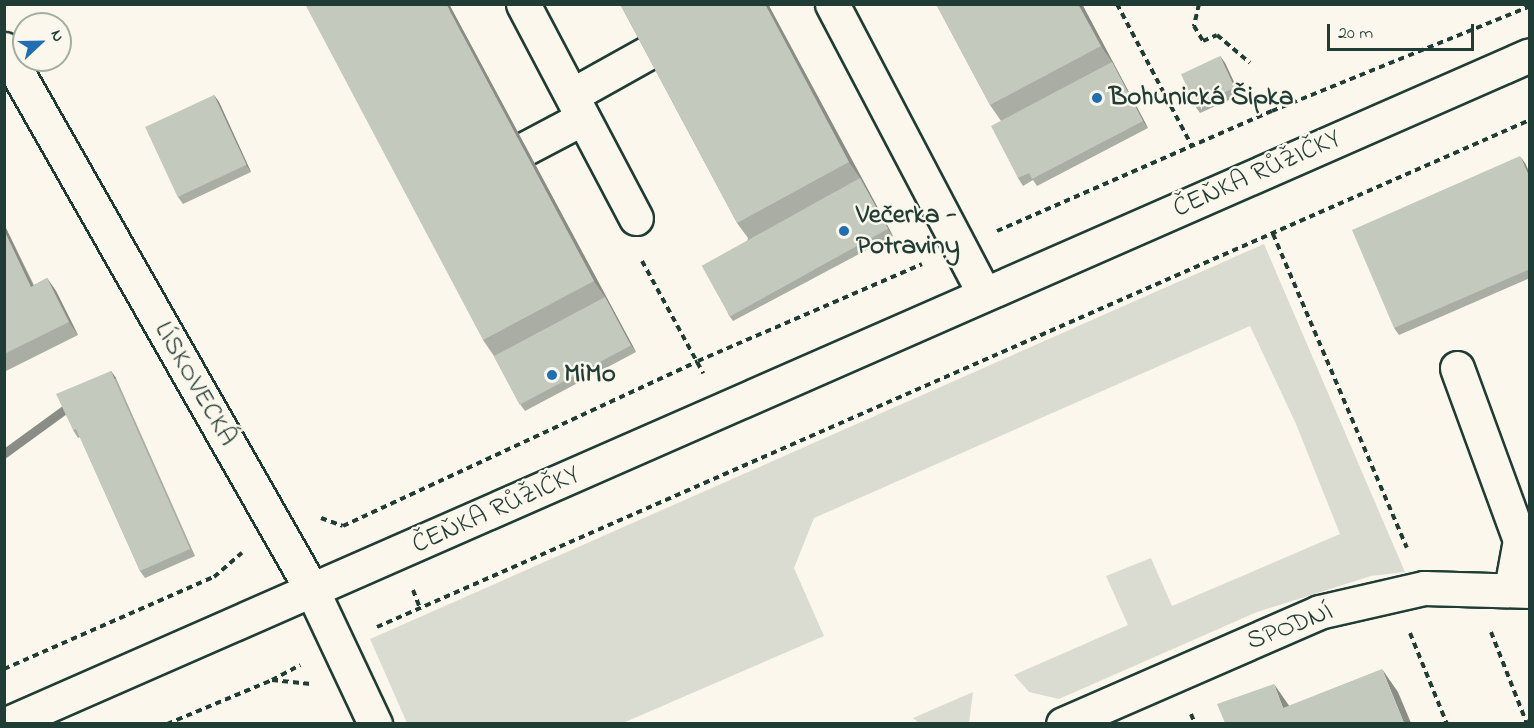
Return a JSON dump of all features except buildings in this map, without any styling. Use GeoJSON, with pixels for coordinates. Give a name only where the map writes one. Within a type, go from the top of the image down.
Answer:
{"type":"FeatureCollection","features":[{"type":"Feature","properties":{"kind":"street"},"geometry":{"type":"LineString","coordinates":[[524,4],[636,218]]}},
{"type":"Feature","properties":{"kind":"street"},"geometry":{"type":"LineString","coordinates":[[832,4],[962,247],[984,294]]}},
{"type":"Feature","properties":{"kind":"street","name":"LÍSKOVECKÁ"},"geometry":{"type":"LineString","coordinates":[[4,49],[312,590],[375,723]]}},
{"type":"Feature","properties":{"kind":"street"},"geometry":{"type":"LineString","coordinates":[[526,148],[649,52]]}},
{"type":"Feature","properties":{"kind":"street","name":"ČEŇKA RŮŽIČKY"},"geometry":{"type":"LineString","coordinates":[[6,723],[1530,55]]}},
{"type":"Feature","properties":{"kind":"street"},"geometry":{"type":"LineString","coordinates":[[1457,368],[1520,540],[1520,590]]}},
{"type":"Feature","properties":{"kind":"street","name":"SPODNÍ"},"geometry":{"type":"LineString","coordinates":[[1063,723],[1319,612],[1424,588],[1520,590]]}},
{"type":"Feature","properties":{"kind":"path"},"geometry":{"type":"LineString","coordinates":[[1117,4],[1192,146]]}},
{"type":"Feature","properties":{"kind":"path"},"geometry":{"type":"LineString","coordinates":[[1199,4],[1194,26],[1203,41],[1216,35],[1250,63]]}},
{"type":"Feature","properties":{"kind":"path"},"geometry":{"type":"LineString","coordinates":[[312,513],[343,526],[698,361],[1192,146],[1530,6]]}},
{"type":"Feature","properties":{"kind":"path"},"geometry":{"type":"LineString","coordinates":[[167,723],[272,680],[339,643],[1530,120]]}},
{"type":"Feature","properties":{"kind":"path"},"geometry":{"type":"LineString","coordinates":[[636,218],[632,241],[698,361],[720,411]]}},
{"type":"Feature","properties":{"kind":"path"},"geometry":{"type":"LineString","coordinates":[[1273,234],[1424,588]]}},
{"type":"Feature","properties":{"kind":"path"},"geometry":{"type":"LineString","coordinates":[[4,669],[214,577],[240,558],[243,549]]}},
{"type":"Feature","properties":{"kind":"path"},"geometry":{"type":"LineString","coordinates":[[1479,629],[1500,628]]}},
{"type":"Feature","properties":{"kind":"path"},"geometry":{"type":"LineString","coordinates":[[1490,629],[1527,723]]}},
{"type":"Feature","properties":{"kind":"path"},"geometry":{"type":"LineString","coordinates":[[1410,632],[1447,723]]}},
{"type":"Feature","properties":{"kind":"path"},"geometry":{"type":"LineString","coordinates":[[1398,633],[1421,632]]}},
{"type":"Feature","properties":{"kind":"path"},"geometry":{"type":"LineString","coordinates":[[272,680],[321,686]]}},
{"type":"Feature","properties":{"kind":"path"},"geometry":{"type":"LineString","coordinates":[[1180,715],[1200,706]]}},
{"type":"Feature","properties":{"kind":"shaded area"},"geometry":{"type":"Polygon","coordinates":[[[1264,244],[1405,572],[1371,576],[1257,612],[1059,699],[1029,692],[1014,675],[1128,625],[1106,576],[1151,558],[1172,606],[1340,534],[1296,424],[1250,326],[814,518],[794,568],[824,636],[623,723],[407,723],[370,639],[1264,244]]]}},
{"type":"Feature","properties":{"kind":"shaded area"},"geometry":{"type":"Polygon","coordinates":[[[973,692],[969,723],[919,723],[913,718],[973,692]]]}},
{"type":"Feature","properties":{"kind":"place","name":"Bohunická Šipka"},"geometry":{"type":"Point","coordinates":[1097,98]}},
{"type":"Feature","properties":{"kind":"place","name":"Večerka - Potraviny"},"geometry":{"type":"Point","coordinates":[844,231]}},
{"type":"Feature","properties":{"kind":"place","name":"MiMo"},"geometry":{"type":"Point","coordinates":[552,375]}}]}
